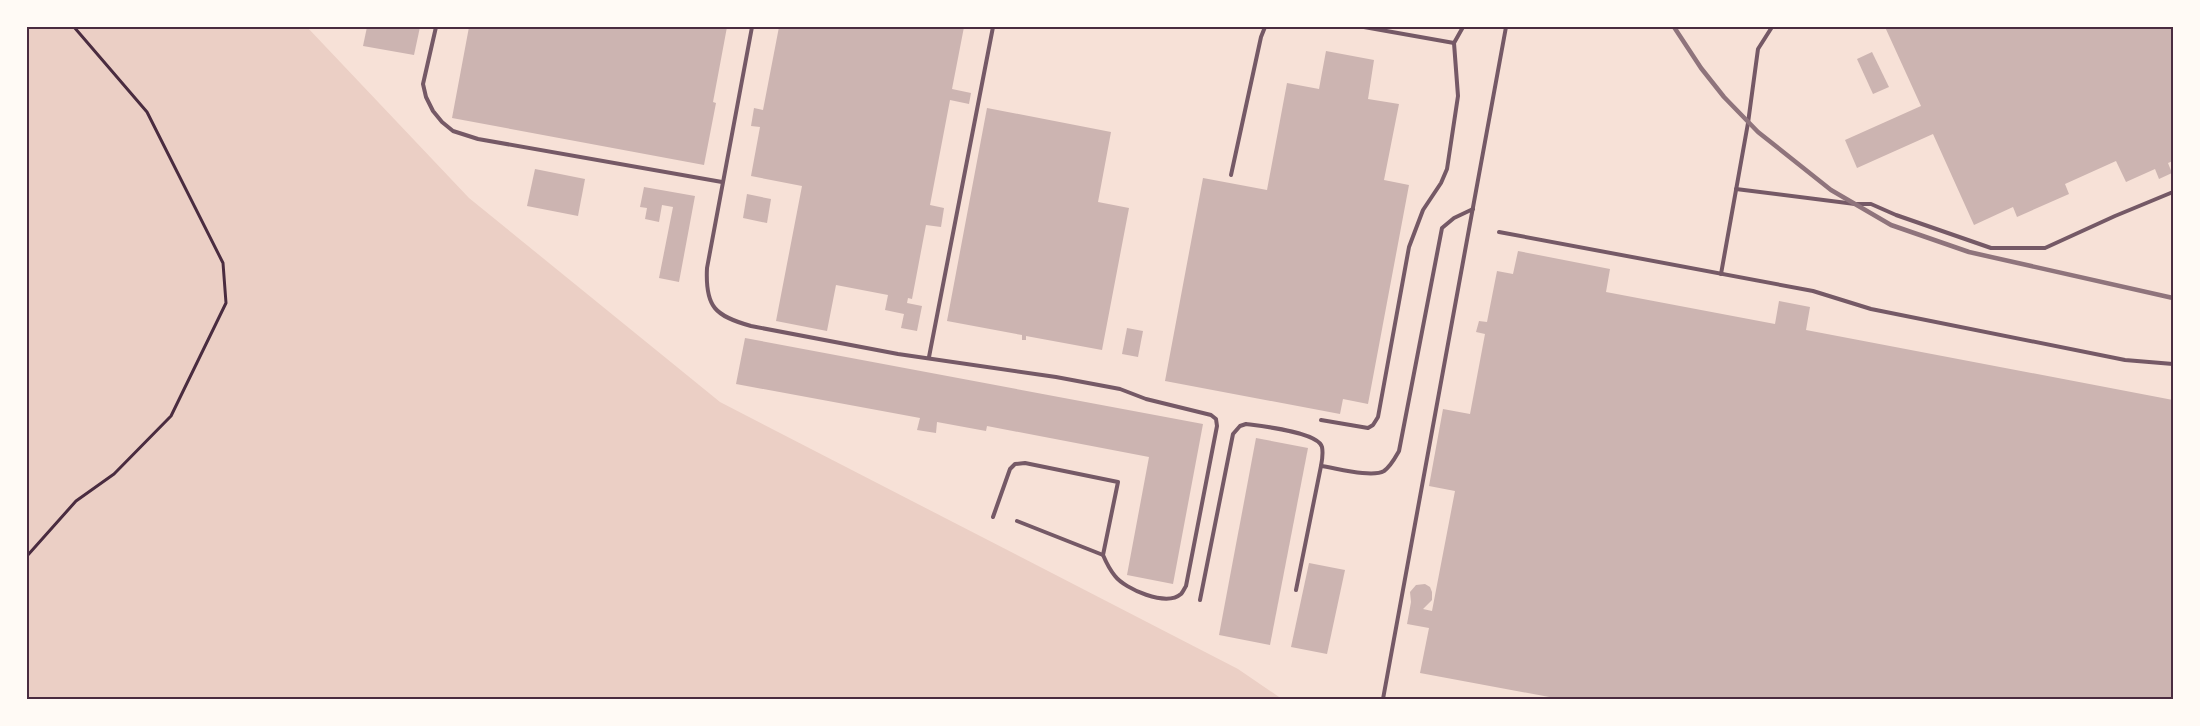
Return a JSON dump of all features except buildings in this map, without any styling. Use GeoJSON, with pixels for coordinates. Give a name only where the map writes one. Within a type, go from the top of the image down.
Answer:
{"type":"FeatureCollection","features":[{"type":"Feature","properties":{"kind":"lane"},"geometry":{"type":"LineString","coordinates":[[436,27],[423,84],[433,111],[453,131],[478,139],[722,182]]}},
{"type":"Feature","properties":{"kind":"lane"},"geometry":{"type":"LineString","coordinates":[[752,27],[707,268],[706,282],[715,310],[728,320],[751,326],[898,354],[929,357],[1120,389],[1216,419],[1217,426],[1186,586],[1180,595],[1170,599],[1152,597],[1129,588],[1115,577],[1103,555],[1017,521]]}},
{"type":"Feature","properties":{"kind":"lane"},"geometry":{"type":"LineString","coordinates":[[929,357],[993,27]]}},
{"type":"Feature","properties":{"kind":"lane"},"geometry":{"type":"LineString","coordinates":[[1232,175],[1265,27]]}},
{"type":"Feature","properties":{"kind":"lane"},"geometry":{"type":"LineString","coordinates":[[1364,27],[1454,43]]}},
{"type":"Feature","properties":{"kind":"lane"},"geometry":{"type":"LineString","coordinates":[[1321,420],[1368,428],[1378,417],[1409,247],[1423,210],[1442,183],[1447,169],[1458,96],[1454,43],[1463,27]]}},
{"type":"Feature","properties":{"kind":"lane"},"geometry":{"type":"LineString","coordinates":[[1383,699],[1506,27]]}},
{"type":"Feature","properties":{"kind":"lane"},"geometry":{"type":"LineString","coordinates":[[1722,274],[1748,123],[1758,49],[1772,27]]}},
{"type":"Feature","properties":{"kind":"lane"},"geometry":{"type":"LineString","coordinates":[[1736,189],[1871,204],[1991,248],[2045,248],[2173,192]]}},
{"type":"Feature","properties":{"kind":"lane"},"geometry":{"type":"LineString","coordinates":[[1321,466],[1372,474],[1383,472],[1390,466],[1399,451],[1442,228],[1454,218],[1473,209]]}},
{"type":"Feature","properties":{"kind":"lane"},"geometry":{"type":"LineString","coordinates":[[1499,232],[1813,291],[1871,309],[2113,358],[2173,364]]}},
{"type":"Feature","properties":{"kind":"lane"},"geometry":{"type":"LineString","coordinates":[[1200,600],[1233,434],[1240,426],[1246,424],[1309,436],[1319,442],[1322,448],[1321,466],[1296,590]]}},
{"type":"Feature","properties":{"kind":"lane"},"geometry":{"type":"LineString","coordinates":[[993,518],[1010,469],[1015,464],[1025,463],[1118,482],[1103,555]]}},
{"type":"Feature","properties":{"kind":"path"},"geometry":{"type":"LineString","coordinates":[[27,556],[76,501],[114,474],[171,416],[226,303],[223,263],[147,112],[74,27]]}},
{"type":"Feature","properties":{"kind":"shaded area"},"geometry":{"type":"Polygon","coordinates":[[[27,27],[307,27],[469,198],[720,402],[1238,669],[1282,699],[27,699],[27,27]]]}},
{"type":"Feature","properties":{"kind":"railway"},"geometry":{"type":"LineString","coordinates":[[1674,27],[1701,68],[1724,97],[1758,132],[1831,190],[1891,225],[1969,252],[2173,298]]}}]}
